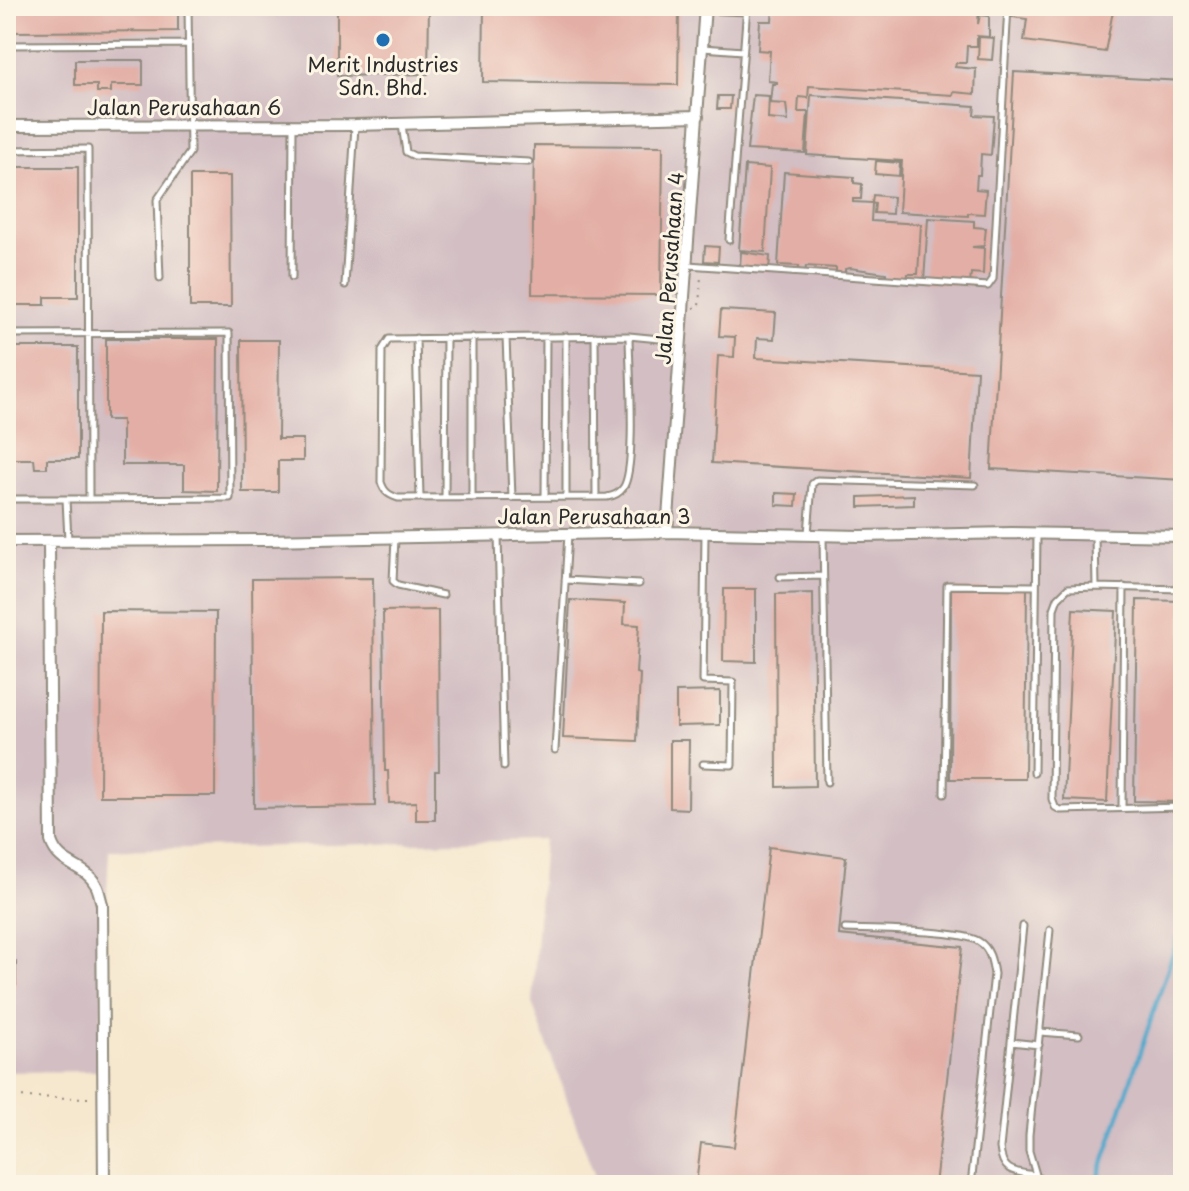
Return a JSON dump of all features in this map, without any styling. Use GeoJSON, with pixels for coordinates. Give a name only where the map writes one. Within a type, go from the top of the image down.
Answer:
{"type":"FeatureCollection","features":[{"type":"Feature","properties":{"kind":"street","name":"Jalan Perusahaan 4"},"geometry":{"type":"LineString","coordinates":[[667,532],[705,8]]}},
{"type":"Feature","properties":{"kind":"street","name":"Jalan Perusahaan 6"},"geometry":{"type":"LineString","coordinates":[[6,126],[355,125],[698,116]]}},
{"type":"Feature","properties":{"kind":"street","name":"Jalan Perusahaan 3"},"geometry":{"type":"LineString","coordinates":[[6,541],[667,532],[1183,536]]}},
{"type":"Feature","properties":{"kind":"street"},"geometry":{"type":"LineString","coordinates":[[49,541],[51,841],[54,853],[86,873],[96,885],[102,904],[104,1185]]}},
{"type":"Feature","properties":{"kind":"lane"},"geometry":{"type":"LineString","coordinates":[[160,278],[157,200],[190,152],[188,6]]}},
{"type":"Feature","properties":{"kind":"lane"},"geometry":{"type":"LineString","coordinates":[[688,265],[988,286],[993,279],[1008,6]]}},
{"type":"Feature","properties":{"kind":"lane"},"geometry":{"type":"LineString","coordinates":[[705,8],[747,9],[729,240]]}},
{"type":"Feature","properties":{"kind":"lane"},"geometry":{"type":"LineString","coordinates":[[6,45],[189,44]]}},
{"type":"Feature","properties":{"kind":"lane"},"geometry":{"type":"LineString","coordinates":[[702,48],[743,51]]}},
{"type":"Feature","properties":{"kind":"lane"},"geometry":{"type":"LineString","coordinates":[[402,124],[406,152],[414,156],[529,162]]}},
{"type":"Feature","properties":{"kind":"lane"},"geometry":{"type":"LineString","coordinates":[[292,277],[293,125]]}},
{"type":"Feature","properties":{"kind":"lane"},"geometry":{"type":"LineString","coordinates":[[345,285],[355,125]]}},
{"type":"Feature","properties":{"kind":"lane"},"geometry":{"type":"LineString","coordinates":[[6,150],[88,149],[91,332],[89,499]]}},
{"type":"Feature","properties":{"kind":"lane"},"geometry":{"type":"LineString","coordinates":[[6,334],[229,333],[230,498],[6,499]]}},
{"type":"Feature","properties":{"kind":"lane"},"geometry":{"type":"LineString","coordinates":[[566,336],[566,497]]}},
{"type":"Feature","properties":{"kind":"lane"},"geometry":{"type":"LineString","coordinates":[[595,336],[596,497]]}},
{"type":"Feature","properties":{"kind":"lane"},"geometry":{"type":"LineString","coordinates":[[629,336],[630,460],[624,487],[616,495],[420,498],[389,495],[381,482],[382,350],[389,339],[629,336],[682,341]]}},
{"type":"Feature","properties":{"kind":"lane"},"geometry":{"type":"LineString","coordinates":[[445,498],[446,337]]}},
{"type":"Feature","properties":{"kind":"lane"},"geometry":{"type":"LineString","coordinates":[[472,337],[472,498]]}},
{"type":"Feature","properties":{"kind":"lane"},"geometry":{"type":"LineString","coordinates":[[506,337],[512,498]]}},
{"type":"Feature","properties":{"kind":"lane"},"geometry":{"type":"LineString","coordinates":[[545,497],[546,337]]}},
{"type":"Feature","properties":{"kind":"lane"},"geometry":{"type":"LineString","coordinates":[[416,338],[420,498]]}},
{"type":"Feature","properties":{"kind":"lane"},"geometry":{"type":"LineString","coordinates":[[808,535],[812,484],[817,480],[975,485]]}},
{"type":"Feature","properties":{"kind":"lane"},"geometry":{"type":"LineString","coordinates":[[66,499],[68,541]]}},
{"type":"Feature","properties":{"kind":"lane"},"geometry":{"type":"LineString","coordinates":[[555,750],[568,533]]}},
{"type":"Feature","properties":{"kind":"lane"},"geometry":{"type":"LineString","coordinates":[[703,764],[732,765],[733,682],[703,681],[705,533]]}},
{"type":"Feature","properties":{"kind":"lane"},"geometry":{"type":"LineString","coordinates":[[498,534],[504,767]]}},
{"type":"Feature","properties":{"kind":"lane"},"geometry":{"type":"LineString","coordinates":[[1034,773],[1037,534]]}},
{"type":"Feature","properties":{"kind":"lane"},"geometry":{"type":"LineString","coordinates":[[823,535],[827,782]]}},
{"type":"Feature","properties":{"kind":"lane"},"geometry":{"type":"LineString","coordinates":[[1095,535],[1096,587]]}},
{"type":"Feature","properties":{"kind":"lane"},"geometry":{"type":"LineString","coordinates":[[395,537],[393,581],[398,585],[443,595]]}},
{"type":"Feature","properties":{"kind":"lane"},"geometry":{"type":"LineString","coordinates":[[780,577],[823,576]]}},
{"type":"Feature","properties":{"kind":"lane"},"geometry":{"type":"LineString","coordinates":[[565,580],[639,584]]}},
{"type":"Feature","properties":{"kind":"lane"},"geometry":{"type":"LineString","coordinates":[[944,794],[947,585],[1036,586]]}},
{"type":"Feature","properties":{"kind":"lane"},"geometry":{"type":"LineString","coordinates":[[1122,808],[1124,587]]}},
{"type":"Feature","properties":{"kind":"lane"},"geometry":{"type":"LineString","coordinates":[[1183,589],[1068,588],[1058,598],[1054,609],[1052,799],[1060,810],[1183,807]]}},
{"type":"Feature","properties":{"kind":"lane"},"geometry":{"type":"LineString","coordinates":[[1023,926],[1000,1148],[1001,1159],[1011,1172],[1035,1175]]}},
{"type":"Feature","properties":{"kind":"lane"},"geometry":{"type":"LineString","coordinates":[[845,929],[952,935],[978,941],[987,949],[994,974],[971,1185]]}},
{"type":"Feature","properties":{"kind":"lane"},"geometry":{"type":"LineString","coordinates":[[1039,1185],[1029,1151],[1029,1135],[1050,930]]}},
{"type":"Feature","properties":{"kind":"lane"},"geometry":{"type":"LineString","coordinates":[[1040,1032],[1079,1035]]}},
{"type":"Feature","properties":{"kind":"lane"},"geometry":{"type":"LineString","coordinates":[[1011,1042],[1039,1045]]}},
{"type":"Feature","properties":{"kind":"path"},"geometry":{"type":"LineString","coordinates":[[6,1097],[105,1098]]}},
{"type":"Feature","properties":{"kind":"shaded area"},"geometry":{"type":"Polygon","coordinates":[[[6,6],[1183,6],[1183,1153],[1172,1185],[598,1185],[532,1003],[544,840],[109,850],[99,1071],[6,1072],[6,6]]]}},
{"type":"Feature","properties":{"kind":"building"},"geometry":{"type":"Polygon","coordinates":[[[6,6],[178,6],[178,31],[6,32],[6,6]]]}},
{"type":"Feature","properties":{"kind":"building","name":"Merit Industries Sdn. Bhd."},"geometry":{"type":"Polygon","coordinates":[[[337,6],[429,6],[428,74],[337,76],[337,6]]]}},
{"type":"Feature","properties":{"kind":"building"},"geometry":{"type":"Polygon","coordinates":[[[484,6],[668,6],[668,11],[679,11],[678,85],[483,82],[484,6]]]}},
{"type":"Feature","properties":{"kind":"building"},"geometry":{"type":"Polygon","coordinates":[[[773,6],[979,6],[978,24],[980,15],[989,16],[989,37],[977,36],[977,46],[967,46],[966,63],[956,63],[955,67],[976,69],[975,94],[809,86],[808,98],[799,97],[798,112],[808,112],[805,153],[747,150],[753,95],[769,96],[768,119],[788,121],[786,104],[770,103],[772,84],[777,82],[768,81],[770,51],[758,50],[760,21],[772,21],[773,6]]]}},
{"type":"Feature","properties":{"kind":"building"},"geometry":{"type":"Polygon","coordinates":[[[1013,6],[1114,6],[1105,52],[1024,41],[1027,19],[1012,17],[1013,6]]]}},
{"type":"Feature","properties":{"kind":"building"},"geometry":{"type":"Polygon","coordinates":[[[979,37],[994,38],[992,60],[978,59],[979,37]]]}},
{"type":"Feature","properties":{"kind":"building"},"geometry":{"type":"Polygon","coordinates":[[[75,60],[143,60],[143,85],[111,85],[111,92],[97,92],[97,85],[75,85],[75,60]]]}},
{"type":"Feature","properties":{"kind":"building"},"geometry":{"type":"Polygon","coordinates":[[[1014,72],[1183,81],[1183,480],[991,469],[1014,72]]]}},
{"type":"Feature","properties":{"kind":"building"},"geometry":{"type":"Polygon","coordinates":[[[811,95],[975,106],[974,115],[994,116],[991,155],[981,154],[980,175],[977,175],[976,189],[986,190],[984,214],[899,212],[902,161],[807,155],[811,95]]]}},
{"type":"Feature","properties":{"kind":"building"},"geometry":{"type":"Polygon","coordinates":[[[718,96],[731,96],[730,109],[717,109],[718,96]]]}},
{"type":"Feature","properties":{"kind":"building"},"geometry":{"type":"Polygon","coordinates":[[[534,145],[663,146],[661,295],[532,294],[534,145]]]}},
{"type":"Feature","properties":{"kind":"building"},"geometry":{"type":"Polygon","coordinates":[[[876,161],[900,163],[899,176],[875,174],[876,161]]]}},
{"type":"Feature","properties":{"kind":"building"},"geometry":{"type":"Polygon","coordinates":[[[745,166],[770,168],[765,252],[739,250],[745,166]]]}},
{"type":"Feature","properties":{"kind":"building"},"geometry":{"type":"Polygon","coordinates":[[[6,167],[78,167],[78,297],[45,297],[45,305],[6,305],[6,167]]]}},
{"type":"Feature","properties":{"kind":"building"},"geometry":{"type":"Polygon","coordinates":[[[784,172],[854,177],[854,183],[862,184],[861,199],[853,199],[853,202],[872,203],[871,221],[921,224],[918,274],[908,274],[907,280],[886,279],[886,273],[850,268],[845,269],[845,277],[836,276],[836,268],[806,266],[805,273],[798,273],[799,266],[778,265],[784,172]]]}},
{"type":"Feature","properties":{"kind":"building"},"geometry":{"type":"Polygon","coordinates":[[[190,176],[230,176],[231,307],[190,307],[190,176]]]}},
{"type":"Feature","properties":{"kind":"building"},"geometry":{"type":"Polygon","coordinates":[[[873,195],[893,197],[892,214],[874,213],[875,204],[872,203],[873,195]]]}},
{"type":"Feature","properties":{"kind":"building"},"geometry":{"type":"Polygon","coordinates":[[[928,218],[974,221],[974,227],[986,228],[984,246],[972,247],[984,248],[983,274],[971,273],[970,285],[924,282],[928,218]]]}},
{"type":"Feature","properties":{"kind":"building"},"geometry":{"type":"Polygon","coordinates":[[[705,246],[719,247],[718,262],[704,261],[705,246]]]}},
{"type":"Feature","properties":{"kind":"building"},"geometry":{"type":"Polygon","coordinates":[[[741,252],[770,256],[769,271],[740,267],[741,252]]]}},
{"type":"Feature","properties":{"kind":"building"},"geometry":{"type":"Polygon","coordinates":[[[721,310],[776,313],[774,339],[757,338],[756,358],[977,371],[971,478],[712,463],[718,356],[734,357],[735,337],[719,336],[721,310]]]}},
{"type":"Feature","properties":{"kind":"building"},"geometry":{"type":"Polygon","coordinates":[[[106,339],[218,339],[217,491],[184,490],[184,465],[122,465],[122,420],[106,420],[106,339]]]}},
{"type":"Feature","properties":{"kind":"building"},"geometry":{"type":"Polygon","coordinates":[[[241,340],[279,340],[278,439],[303,439],[303,461],[278,461],[278,492],[242,492],[241,340]]]}},
{"type":"Feature","properties":{"kind":"building"},"geometry":{"type":"Polygon","coordinates":[[[6,347],[78,347],[78,459],[47,459],[47,468],[35,468],[34,459],[14,459],[14,467],[6,468],[6,347]]]}},
{"type":"Feature","properties":{"kind":"building"},"geometry":{"type":"Polygon","coordinates":[[[776,493],[797,494],[796,506],[776,505],[776,493]]]}},
{"type":"Feature","properties":{"kind":"building"},"geometry":{"type":"Polygon","coordinates":[[[914,495],[914,505],[859,507],[859,497],[914,495]]]}},
{"type":"Feature","properties":{"kind":"building"},"geometry":{"type":"Polygon","coordinates":[[[373,578],[375,806],[254,808],[252,579],[373,578]]]}},
{"type":"Feature","properties":{"kind":"building"},"geometry":{"type":"Polygon","coordinates":[[[724,589],[756,589],[756,662],[723,661],[724,589]]]}},
{"type":"Feature","properties":{"kind":"building"},"geometry":{"type":"Polygon","coordinates":[[[951,589],[1027,589],[1025,779],[950,779],[951,589]]]}},
{"type":"Feature","properties":{"kind":"building"},"geometry":{"type":"Polygon","coordinates":[[[813,593],[815,786],[777,787],[776,594],[813,593]]]}},
{"type":"Feature","properties":{"kind":"building"},"geometry":{"type":"Polygon","coordinates":[[[570,600],[625,603],[624,624],[639,625],[637,741],[563,738],[570,600]]]}},
{"type":"Feature","properties":{"kind":"building"},"geometry":{"type":"Polygon","coordinates":[[[1137,600],[1183,601],[1183,802],[1134,801],[1137,600]]]}},
{"type":"Feature","properties":{"kind":"building"},"geometry":{"type":"Polygon","coordinates":[[[1073,609],[1116,611],[1107,802],[1064,800],[1073,609]]]}},
{"type":"Feature","properties":{"kind":"building"},"geometry":{"type":"Polygon","coordinates":[[[438,610],[439,771],[435,771],[435,820],[416,820],[416,802],[389,803],[388,771],[385,771],[383,611],[438,610]]]}},
{"type":"Feature","properties":{"kind":"building"},"geometry":{"type":"Polygon","coordinates":[[[101,611],[216,612],[215,796],[100,796],[101,611]]]}},
{"type":"Feature","properties":{"kind":"building"},"geometry":{"type":"Polygon","coordinates":[[[720,691],[720,725],[676,726],[676,692],[720,691]]]}},
{"type":"Feature","properties":{"kind":"building"},"geometry":{"type":"Polygon","coordinates":[[[6,739],[9,739],[10,822],[6,822],[6,739]]]}},
{"type":"Feature","properties":{"kind":"building"},"geometry":{"type":"Polygon","coordinates":[[[670,740],[689,740],[688,809],[670,808],[670,740]]]}},
{"type":"Feature","properties":{"kind":"building"},"geometry":{"type":"Polygon","coordinates":[[[769,847],[846,857],[839,935],[962,947],[935,1185],[696,1185],[701,1143],[734,1147],[769,847]]]}},
{"type":"Feature","properties":{"kind":"building"},"geometry":{"type":"Polygon","coordinates":[[[6,959],[16,962],[16,985],[6,985],[6,959]]]}},
{"type":"Feature","properties":{"kind":"waterway"},"geometry":{"type":"LineString","coordinates":[[1096,1185],[1183,923]]}},
{"type":"Feature","properties":{"kind":"place","name":"Merit Industries Sdn. Bhd."},"geometry":{"type":"Point","coordinates":[383,40]}}]}
